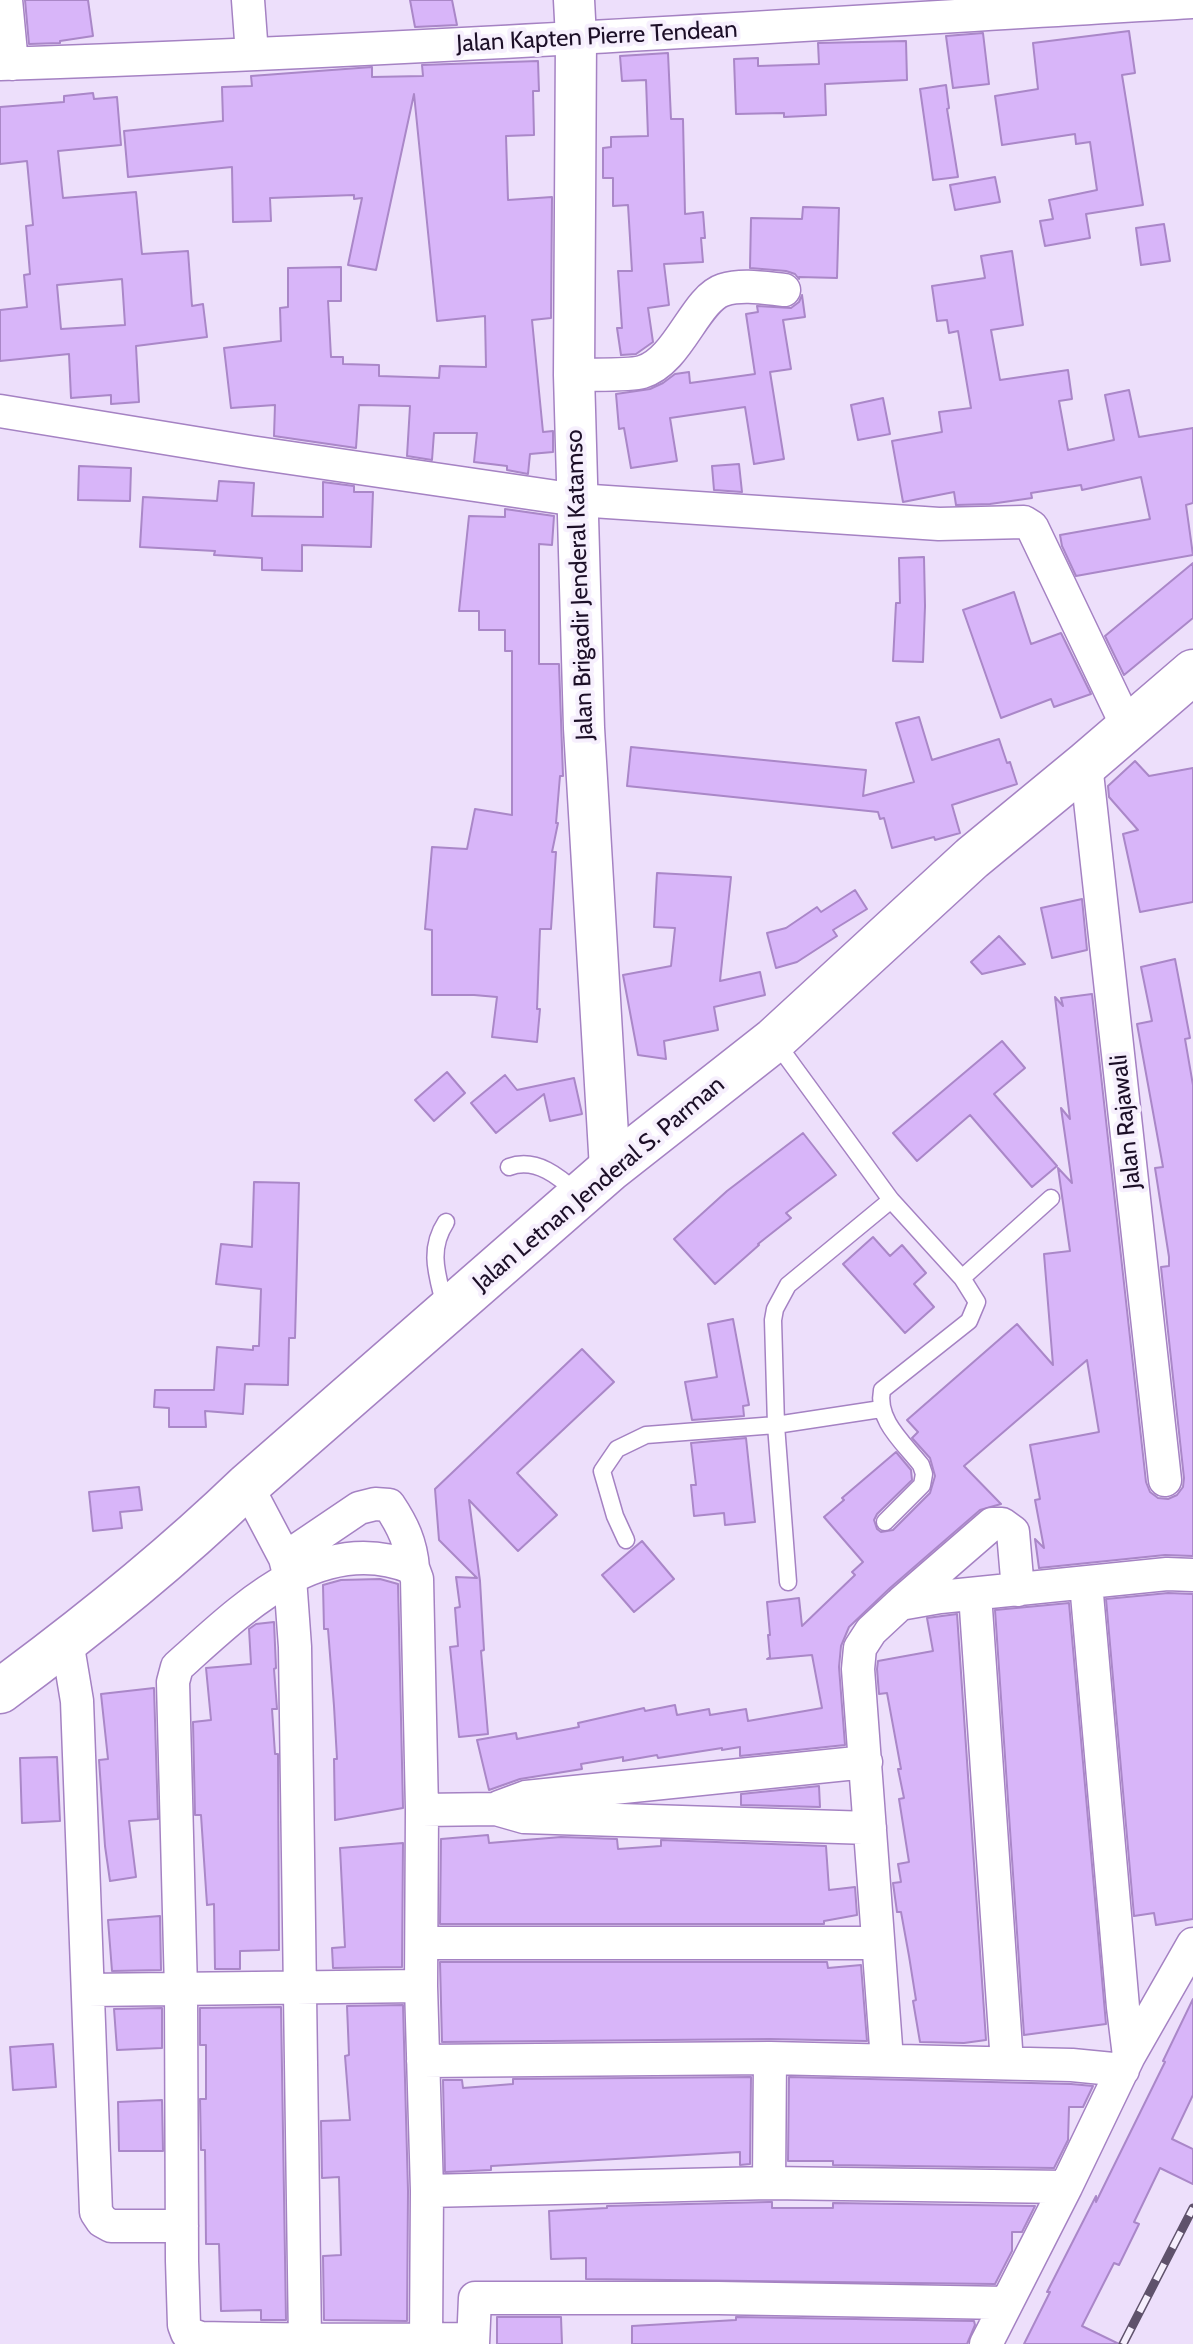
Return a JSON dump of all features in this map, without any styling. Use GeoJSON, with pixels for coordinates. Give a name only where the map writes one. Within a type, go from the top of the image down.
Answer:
{"type":"FeatureCollection","features":[{"type":"Feature","properties":{"kind":"highway","name":"Jalan Letnan Jenderal S. Parman"},"geometry":{"type":"LineString","coordinates":[[0,1691],[251,1493],[446,1313],[595,1182],[774,1040],[972,858],[1193,672]]}},
{"type":"Feature","properties":{"kind":"street"},"geometry":{"type":"LineString","coordinates":[[6,0],[6,64]]}},
{"type":"Feature","properties":{"kind":"street"},"geometry":{"type":"LineString","coordinates":[[248,0],[252,54]]}},
{"type":"Feature","properties":{"kind":"street","name":"Jalan Kapten Pierre Tendean"},"geometry":{"type":"LineString","coordinates":[[6,64],[252,54],[575,19],[1001,7],[1118,8],[1193,2]]}},
{"type":"Feature","properties":{"kind":"street","name":"Jalan Brigadir Jenderal Katamso"},"geometry":{"type":"LineString","coordinates":[[575,19],[574,375],[595,1182]]}},
{"type":"Feature","properties":{"kind":"street"},"geometry":{"type":"LineString","coordinates":[[574,375],[641,372],[657,364],[719,291],[737,286],[784,290]]}},
{"type":"Feature","properties":{"kind":"street"},"geometry":{"type":"LineString","coordinates":[[0,411],[250,452],[577,500],[939,524],[1017,521],[1030,525],[1128,728]]}},
{"type":"Feature","properties":{"kind":"street","name":"Jalan Rajawali"},"geometry":{"type":"LineString","coordinates":[[1086,764],[1165,1480]]}},
{"type":"Feature","properties":{"kind":"street"},"geometry":{"type":"LineString","coordinates":[[251,1493],[284,1558],[295,1647],[305,2340]]}},
{"type":"Feature","properties":{"kind":"street"},"geometry":{"type":"LineString","coordinates":[[426,2340],[427,2191],[421,1986],[422,1810],[417,1579],[411,1547],[399,1519],[389,1505],[375,1504],[359,1508],[284,1558],[262,1595],[177,1667],[173,1682],[181,1990],[182,2226],[187,2333],[201,2338],[473,2341],[475,2298]]}},
{"type":"Feature","properties":{"kind":"street"},"geometry":{"type":"LineString","coordinates":[[887,2060],[858,1669],[860,1648],[871,1631],[992,1524],[1002,1524],[1013,1532],[1018,1590]]}},
{"type":"Feature","properties":{"kind":"street"},"geometry":{"type":"LineString","coordinates":[[284,1558],[326,1563],[360,1558],[394,1560],[413,1568]]}},
{"type":"Feature","properties":{"kind":"street"},"geometry":{"type":"LineString","coordinates":[[900,1604],[940,1597],[1167,1574],[1193,1575]]}},
{"type":"Feature","properties":{"kind":"street"},"geometry":{"type":"LineString","coordinates":[[1086,1583],[1126,2063]]}},
{"type":"Feature","properties":{"kind":"street"},"geometry":{"type":"LineString","coordinates":[[975,1594],[1007,2063]]}},
{"type":"Feature","properties":{"kind":"street"},"geometry":{"type":"LineString","coordinates":[[67,1641],[77,1701],[96,2212],[102,2221],[111,2226],[182,2226]]}},
{"type":"Feature","properties":{"kind":"street"},"geometry":{"type":"LineString","coordinates":[[496,1809],[526,1797],[866,1762]]}},
{"type":"Feature","properties":{"kind":"street"},"geometry":{"type":"LineString","coordinates":[[422,1810],[496,1809],[524,1817],[870,1828]]}},
{"type":"Feature","properties":{"kind":"street"},"geometry":{"type":"LineString","coordinates":[[422,1943],[878,1943]]}},
{"type":"Feature","properties":{"kind":"street"},"geometry":{"type":"LineString","coordinates":[[986,2344],[1126,2063],[1193,1944]]}},
{"type":"Feature","properties":{"kind":"street"},"geometry":{"type":"LineString","coordinates":[[88,1990],[421,1986]]}},
{"type":"Feature","properties":{"kind":"street"},"geometry":{"type":"LineString","coordinates":[[423,2061],[770,2058],[1072,2065],[1126,2063]]}},
{"type":"Feature","properties":{"kind":"street"},"geometry":{"type":"LineString","coordinates":[[769,2183],[770,2058]]}},
{"type":"Feature","properties":{"kind":"street"},"geometry":{"type":"LineString","coordinates":[[427,2191],[769,2183],[1066,2187]]}},
{"type":"Feature","properties":{"kind":"street"},"geometry":{"type":"LineString","coordinates":[[427,2299],[718,2298],[1006,2303]]}},
{"type":"Feature","properties":{"kind":"lane"},"geometry":{"type":"LineString","coordinates":[[774,1040],[891,1200],[962,1278],[977,1302],[969,1321],[882,1390],[884,1419],[921,1465],[924,1474],[922,1485],[885,1522]]}},
{"type":"Feature","properties":{"kind":"lane"},"geometry":{"type":"LineString","coordinates":[[509,1167],[523,1164],[539,1167],[560,1178],[595,1182]]}},
{"type":"Feature","properties":{"kind":"lane"},"geometry":{"type":"LineString","coordinates":[[962,1278],[1051,1198]]}},
{"type":"Feature","properties":{"kind":"lane"},"geometry":{"type":"LineString","coordinates":[[788,1582],[776,1425],[775,1309],[788,1285],[891,1200]]}},
{"type":"Feature","properties":{"kind":"lane"},"geometry":{"type":"LineString","coordinates":[[446,1222],[434,1252],[446,1313]]}},
{"type":"Feature","properties":{"kind":"lane"},"geometry":{"type":"LineString","coordinates":[[626,1540],[611,1505],[602,1471],[617,1449],[646,1435],[776,1425],[881,1409]]}},
{"type":"Feature","properties":{"kind":"building"},"geometry":{"type":"Polygon","coordinates":[[[25,0],[88,0],[93,36],[60,43],[29,44],[25,0]]]}},
{"type":"Feature","properties":{"kind":"building"},"geometry":{"type":"Polygon","coordinates":[[[410,0],[452,0],[457,25],[415,27],[410,0]]]}},
{"type":"Feature","properties":{"kind":"building"},"geometry":{"type":"Polygon","coordinates":[[[1129,31],[1135,73],[1122,75],[1143,205],[1086,214],[1090,238],[1045,246],[1040,221],[1053,219],[1049,200],[1097,190],[1090,142],[1076,144],[1075,134],[1002,145],[995,96],[1038,89],[1033,43],[1129,31]]]}},
{"type":"Feature","properties":{"kind":"building"},"geometry":{"type":"Polygon","coordinates":[[[983,33],[989,84],[953,88],[946,36],[983,33]]]}},
{"type":"Feature","properties":{"kind":"building"},"geometry":{"type":"Polygon","coordinates":[[[906,41],[907,80],[825,84],[826,115],[784,117],[784,113],[736,114],[734,59],[758,58],[758,66],[819,64],[818,43],[906,41]]]}},
{"type":"Feature","properties":{"kind":"building"},"geometry":{"type":"Polygon","coordinates":[[[668,53],[671,119],[683,119],[685,214],[703,212],[703,262],[664,264],[669,305],[648,308],[653,342],[636,354],[621,355],[617,328],[622,328],[618,271],[632,271],[628,205],[613,206],[613,178],[603,178],[603,148],[611,147],[611,137],[648,136],[646,80],[622,81],[620,56],[668,53]]]}},
{"type":"Feature","properties":{"kind":"building"},"geometry":{"type":"Polygon","coordinates":[[[538,61],[539,91],[533,91],[534,135],[506,136],[508,200],[552,197],[551,318],[532,320],[543,432],[553,431],[553,452],[530,454],[528,474],[507,470],[507,466],[474,462],[477,433],[434,433],[432,460],[407,456],[410,406],[359,405],[356,448],[274,436],[275,405],[231,408],[224,348],[281,341],[280,308],[288,307],[288,268],[341,267],[341,301],[328,301],[331,357],[343,357],[343,364],[379,365],[379,376],[439,378],[440,366],[486,367],[485,316],[437,321],[414,94],[376,270],[348,265],[362,198],[354,199],[354,195],[270,198],[271,221],[233,222],[232,167],[128,177],[124,131],[223,121],[222,87],[252,86],[251,76],[372,67],[372,77],[423,76],[422,65],[538,61]]]}},
{"type":"Feature","properties":{"kind":"building"},"geometry":{"type":"Polygon","coordinates":[[[946,85],[958,177],[933,180],[920,89],[946,85]]]}},
{"type":"Feature","properties":{"kind":"building"},"geometry":{"type":"Polygon","coordinates":[[[93,93],[94,99],[117,97],[121,145],[58,151],[63,198],[136,192],[142,254],[188,251],[192,306],[203,304],[207,337],[136,346],[139,402],[111,404],[111,395],[71,398],[69,354],[0,361],[0,310],[27,307],[24,275],[30,274],[26,226],[33,225],[27,161],[0,164],[0,107],[64,102],[64,96],[93,93]],[[122,279],[57,285],[61,329],[125,325],[122,279]]]}},
{"type":"Feature","properties":{"kind":"building"},"geometry":{"type":"Polygon","coordinates":[[[995,177],[1000,202],[955,210],[950,185],[995,177]]]}},
{"type":"Feature","properties":{"kind":"building"},"geometry":{"type":"Polygon","coordinates":[[[803,207],[839,208],[837,278],[799,279],[786,271],[750,268],[751,218],[802,219],[803,207]]]}},
{"type":"Feature","properties":{"kind":"building"},"geometry":{"type":"Polygon","coordinates":[[[1164,224],[1170,261],[1141,265],[1136,228],[1164,224]]]}},
{"type":"Feature","properties":{"kind":"building"},"geometry":{"type":"Polygon","coordinates":[[[1012,251],[1023,325],[991,330],[1000,380],[1068,370],[1072,399],[1059,401],[1068,450],[1114,440],[1105,395],[1129,390],[1139,437],[1193,428],[1193,503],[1186,505],[1193,555],[1076,576],[1060,535],[1150,519],[1141,477],[1082,490],[1081,485],[1031,493],[1032,498],[990,504],[956,505],[954,492],[903,502],[892,441],[942,432],[939,412],[971,408],[958,331],[949,333],[947,320],[937,321],[932,286],[985,278],[981,256],[1012,251]]]}},
{"type":"Feature","properties":{"kind":"building"},"geometry":{"type":"Polygon","coordinates":[[[802,295],[805,317],[783,320],[791,369],[770,372],[784,459],[754,464],[745,407],[670,418],[677,461],[631,468],[624,428],[619,429],[616,394],[650,389],[675,374],[689,372],[690,383],[755,374],[746,314],[758,312],[757,306],[791,308],[802,295]]]}},
{"type":"Feature","properties":{"kind":"building"},"geometry":{"type":"Polygon","coordinates":[[[883,398],[890,434],[858,440],[851,405],[883,398]]]}},
{"type":"Feature","properties":{"kind":"building"},"geometry":{"type":"Polygon","coordinates":[[[739,464],[742,492],[714,490],[712,466],[739,464]]]}},
{"type":"Feature","properties":{"kind":"building"},"geometry":{"type":"Polygon","coordinates":[[[79,466],[131,468],[130,501],[78,500],[79,466]]]}},
{"type":"Feature","properties":{"kind":"building"},"geometry":{"type":"Polygon","coordinates":[[[219,481],[254,483],[252,516],[323,517],[323,482],[354,486],[354,492],[373,492],[371,547],[302,545],[302,571],[262,570],[262,558],[214,555],[215,551],[140,547],[143,497],[217,501],[219,481]]]}},
{"type":"Feature","properties":{"kind":"building"},"geometry":{"type":"Polygon","coordinates":[[[505,509],[554,516],[552,545],[539,544],[539,664],[559,664],[563,776],[560,776],[558,823],[552,852],[556,852],[551,929],[540,929],[537,1042],[492,1037],[497,997],[432,995],[432,930],[425,929],[432,847],[467,849],[475,809],[512,815],[512,651],[505,651],[505,630],[479,630],[479,611],[459,611],[469,516],[505,517],[505,509]]]}},
{"type":"Feature","properties":{"kind":"building"},"geometry":{"type":"Polygon","coordinates":[[[924,557],[923,662],[893,661],[896,603],[900,603],[899,558],[924,557]]]}},
{"type":"Feature","properties":{"kind":"building"},"geometry":{"type":"Polygon","coordinates":[[[1193,563],[1193,618],[1124,675],[1105,636],[1193,563]]]}},
{"type":"Feature","properties":{"kind":"building"},"geometry":{"type":"Polygon","coordinates":[[[1014,592],[1031,644],[1061,633],[1091,694],[1054,707],[1051,699],[1001,718],[963,610],[1014,592]]]}},
{"type":"Feature","properties":{"kind":"building"},"geometry":{"type":"Polygon","coordinates":[[[919,717],[932,760],[999,739],[1017,784],[952,805],[960,833],[935,840],[934,837],[892,848],[884,818],[880,819],[878,812],[627,786],[631,747],[866,770],[863,796],[914,782],[896,723],[919,717]]]}},
{"type":"Feature","properties":{"kind":"building"},"geometry":{"type":"Polygon","coordinates":[[[1135,761],[1149,776],[1193,768],[1193,902],[1140,912],[1123,834],[1138,830],[1109,797],[1108,786],[1135,761]]]}},
{"type":"Feature","properties":{"kind":"building"},"geometry":{"type":"Polygon","coordinates":[[[657,873],[731,877],[720,981],[760,972],[765,995],[714,1007],[718,1030],[664,1041],[666,1059],[638,1055],[623,975],[671,966],[675,928],[654,927],[657,873]]]}},
{"type":"Feature","properties":{"kind":"building"},"geometry":{"type":"Polygon","coordinates":[[[855,890],[867,909],[833,930],[837,936],[797,962],[776,968],[767,933],[786,928],[817,907],[821,912],[855,890]]]}},
{"type":"Feature","properties":{"kind":"building"},"geometry":{"type":"Polygon","coordinates":[[[1082,899],[1087,950],[1052,958],[1041,908],[1082,899]]]}},
{"type":"Feature","properties":{"kind":"building"},"geometry":{"type":"Polygon","coordinates":[[[999,936],[1025,964],[982,974],[971,962],[999,936]]]}},
{"type":"Feature","properties":{"kind":"building"},"geometry":{"type":"Polygon","coordinates":[[[1175,959],[1190,1038],[1185,1039],[1193,1085],[1193,1556],[1165,1555],[1039,1568],[1035,1539],[1044,1548],[1035,1500],[1040,1499],[1030,1445],[1099,1432],[1087,1360],[964,1466],[1001,1504],[980,1510],[849,1627],[841,1646],[839,1667],[845,1745],[740,1756],[740,1747],[623,1761],[623,1757],[581,1764],[582,1769],[520,1779],[489,1790],[477,1740],[516,1733],[517,1739],[579,1727],[578,1723],[644,1708],[645,1711],[675,1705],[677,1715],[709,1709],[710,1715],[746,1709],[748,1721],[822,1708],[812,1655],[767,1659],[770,1657],[770,1635],[767,1602],[799,1598],[802,1626],[855,1575],[852,1572],[863,1562],[824,1517],[896,1452],[911,1470],[912,1480],[877,1514],[874,1520],[877,1529],[881,1532],[893,1530],[930,1493],[935,1476],[930,1458],[912,1438],[918,1432],[907,1420],[1017,1324],[1053,1365],[1044,1254],[1070,1251],[1058,1168],[1072,1183],[1061,1108],[1070,1119],[1055,997],[1063,1006],[1061,998],[1092,994],[1146,1482],[1150,1492],[1158,1498],[1168,1499],[1177,1495],[1183,1487],[1184,1478],[1161,1267],[1169,1266],[1169,1257],[1155,1168],[1163,1167],[1137,1024],[1152,1021],[1141,967],[1175,959]]]}},
{"type":"Feature","properties":{"kind":"building"},"geometry":{"type":"Polygon","coordinates":[[[1002,1041],[1025,1068],[994,1094],[1057,1166],[1032,1187],[970,1115],[917,1161],[893,1133],[1002,1041]]]}},
{"type":"Feature","properties":{"kind":"building"},"geometry":{"type":"Polygon","coordinates":[[[447,1072],[465,1093],[434,1121],[415,1100],[447,1072]]]}},
{"type":"Feature","properties":{"kind":"building"},"geometry":{"type":"Polygon","coordinates":[[[505,1075],[517,1090],[574,1078],[582,1114],[550,1121],[544,1094],[496,1133],[471,1103],[505,1075]]]}},
{"type":"Feature","properties":{"kind":"building"},"geometry":{"type":"Polygon","coordinates":[[[803,1133],[836,1175],[786,1213],[791,1218],[715,1284],[674,1239],[727,1191],[803,1133]]]}},
{"type":"Feature","properties":{"kind":"building"},"geometry":{"type":"Polygon","coordinates":[[[254,1182],[299,1183],[295,1338],[289,1338],[288,1385],[245,1384],[243,1414],[205,1411],[206,1427],[169,1427],[169,1408],[154,1407],[155,1390],[214,1390],[217,1347],[253,1350],[253,1346],[259,1346],[261,1289],[216,1284],[221,1244],[252,1247],[254,1182]]]}},
{"type":"Feature","properties":{"kind":"building"},"geometry":{"type":"Polygon","coordinates":[[[873,1237],[890,1256],[902,1245],[926,1273],[914,1284],[934,1307],[905,1333],[843,1264],[873,1237]]]}},
{"type":"Feature","properties":{"kind":"building"},"geometry":{"type":"Polygon","coordinates":[[[733,1319],[749,1405],[743,1406],[744,1416],[692,1420],[685,1382],[717,1377],[708,1324],[733,1319]]]}},
{"type":"Feature","properties":{"kind":"building"},"geometry":{"type":"Polygon","coordinates":[[[582,1349],[614,1382],[517,1473],[557,1515],[518,1551],[469,1500],[480,1581],[484,1650],[481,1651],[488,1734],[459,1737],[450,1647],[458,1646],[455,1608],[460,1607],[456,1577],[477,1578],[439,1540],[435,1489],[582,1349]]]}},
{"type":"Feature","properties":{"kind":"building"},"geometry":{"type":"Polygon","coordinates":[[[746,1438],[755,1522],[725,1525],[724,1513],[694,1516],[691,1485],[696,1485],[691,1443],[746,1438]]]}},
{"type":"Feature","properties":{"kind":"building"},"geometry":{"type":"Polygon","coordinates":[[[139,1487],[142,1510],[120,1512],[122,1528],[93,1531],[89,1492],[139,1487]]]}},
{"type":"Feature","properties":{"kind":"building"},"geometry":{"type":"Polygon","coordinates":[[[642,1541],[674,1579],[634,1612],[602,1575],[642,1541]]]}},
{"type":"Feature","properties":{"kind":"building"},"geometry":{"type":"Polygon","coordinates":[[[380,1579],[398,1584],[403,1808],[335,1820],[334,1759],[337,1759],[328,1629],[324,1629],[323,1585],[341,1580],[380,1579]]]}},
{"type":"Feature","properties":{"kind":"building"},"geometry":{"type":"Polygon","coordinates":[[[1168,1593],[1193,1594],[1193,1919],[1156,1925],[1154,1913],[1134,1916],[1106,1599],[1168,1593]]]}},
{"type":"Feature","properties":{"kind":"building"},"geometry":{"type":"Polygon","coordinates":[[[1069,1603],[1106,2024],[1024,2035],[995,1610],[1069,1603]]]}},
{"type":"Feature","properties":{"kind":"building"},"geometry":{"type":"Polygon","coordinates":[[[957,1614],[986,2040],[920,2042],[909,1956],[893,1883],[901,1882],[898,1864],[909,1862],[899,1799],[904,1798],[898,1769],[901,1769],[887,1693],[879,1694],[877,1669],[878,1661],[933,1651],[927,1618],[957,1614]]]}},
{"type":"Feature","properties":{"kind":"building"},"geometry":{"type":"Polygon","coordinates":[[[274,1622],[277,1709],[272,1709],[275,1754],[278,1754],[279,1950],[240,1951],[240,1969],[215,1969],[214,1904],[207,1905],[201,1815],[195,1815],[193,1722],[211,1720],[206,1668],[251,1664],[249,1629],[256,1624],[274,1622]]]}},
{"type":"Feature","properties":{"kind":"building"},"geometry":{"type":"Polygon","coordinates":[[[154,1688],[158,1819],[129,1821],[136,1877],[110,1881],[99,1760],[108,1759],[101,1694],[154,1688]]]}},
{"type":"Feature","properties":{"kind":"building"},"geometry":{"type":"Polygon","coordinates":[[[57,1757],[60,1821],[22,1823],[20,1758],[57,1757]]]}},
{"type":"Feature","properties":{"kind":"building"},"geometry":{"type":"Polygon","coordinates":[[[819,1786],[820,1807],[741,1805],[741,1794],[819,1786]]]}},
{"type":"Feature","properties":{"kind":"building"},"geometry":{"type":"Polygon","coordinates":[[[488,1835],[489,1843],[561,1837],[617,1839],[618,1849],[661,1846],[661,1840],[826,1846],[829,1890],[855,1887],[857,1915],[824,1921],[824,1924],[440,1924],[441,1839],[488,1835]]]}},
{"type":"Feature","properties":{"kind":"building"},"geometry":{"type":"Polygon","coordinates":[[[403,1843],[402,1967],[333,1968],[332,1948],[345,1947],[340,1848],[403,1843]]]}},
{"type":"Feature","properties":{"kind":"building"},"geometry":{"type":"Polygon","coordinates":[[[160,1916],[161,1970],[112,1971],[108,1920],[160,1916]]]}},
{"type":"Feature","properties":{"kind":"building"},"geometry":{"type":"Polygon","coordinates":[[[440,1962],[827,1962],[828,1968],[861,1965],[867,2041],[442,2042],[440,1962]]]}},
{"type":"Feature","properties":{"kind":"building"},"geometry":{"type":"Polygon","coordinates":[[[1193,1999],[1193,2095],[1172,2139],[1193,2149],[1193,2184],[1160,2168],[1134,2222],[1139,2224],[1119,2265],[1114,2263],[1082,2326],[1119,2344],[1024,2344],[1050,2292],[1047,2292],[1096,2196],[1096,2202],[1165,2062],[1193,1999]]]}},
{"type":"Feature","properties":{"kind":"building"},"geometry":{"type":"Polygon","coordinates":[[[403,2005],[408,2191],[407,2321],[324,2320],[323,2256],[341,2255],[339,2177],[322,2178],[321,2121],[350,2120],[345,2056],[349,2055],[347,2006],[403,2005]]]}},
{"type":"Feature","properties":{"kind":"building"},"geometry":{"type":"Polygon","coordinates":[[[281,2007],[286,2320],[261,2320],[261,2310],[221,2311],[219,2244],[206,2244],[205,2150],[201,2150],[200,2099],[206,2099],[206,2045],[200,2045],[200,2008],[281,2007]]]}},
{"type":"Feature","properties":{"kind":"building"},"geometry":{"type":"Polygon","coordinates":[[[162,2008],[162,2048],[117,2050],[114,2009],[162,2008]]]}},
{"type":"Feature","properties":{"kind":"building"},"geometry":{"type":"Polygon","coordinates":[[[53,2044],[56,2087],[13,2090],[10,2047],[53,2044]]]}},
{"type":"Feature","properties":{"kind":"building"},"geometry":{"type":"Polygon","coordinates":[[[751,2077],[750,2164],[740,2165],[740,2152],[491,2166],[491,2170],[445,2172],[443,2080],[462,2080],[463,2088],[513,2084],[513,2079],[751,2077]]]}},
{"type":"Feature","properties":{"kind":"building"},"geometry":{"type":"Polygon","coordinates":[[[789,2077],[1093,2086],[1083,2107],[1069,2107],[1068,2140],[1054,2168],[833,2165],[833,2161],[788,2161],[789,2077]]]}},
{"type":"Feature","properties":{"kind":"building"},"geometry":{"type":"Polygon","coordinates":[[[162,2100],[163,2151],[119,2151],[118,2102],[162,2100]]]}},
{"type":"Feature","properties":{"kind":"building"},"geometry":{"type":"Polygon","coordinates":[[[772,2202],[772,2208],[833,2208],[833,2203],[1035,2206],[1022,2232],[1012,2232],[1012,2251],[995,2284],[586,2279],[586,2258],[551,2259],[549,2211],[607,2206],[772,2202]]]}},
{"type":"Feature","properties":{"kind":"building"},"geometry":{"type":"Polygon","coordinates":[[[497,2317],[561,2317],[562,2344],[497,2344],[497,2317]]]}},
{"type":"Feature","properties":{"kind":"building"},"geometry":{"type":"Polygon","coordinates":[[[736,2317],[974,2321],[975,2325],[967,2344],[632,2344],[632,2326],[736,2320],[736,2317]]]}},
{"type":"Feature","properties":{"kind":"railway"},"geometry":{"type":"LineString","coordinates":[[1123,2344],[1193,2208]]}}]}
